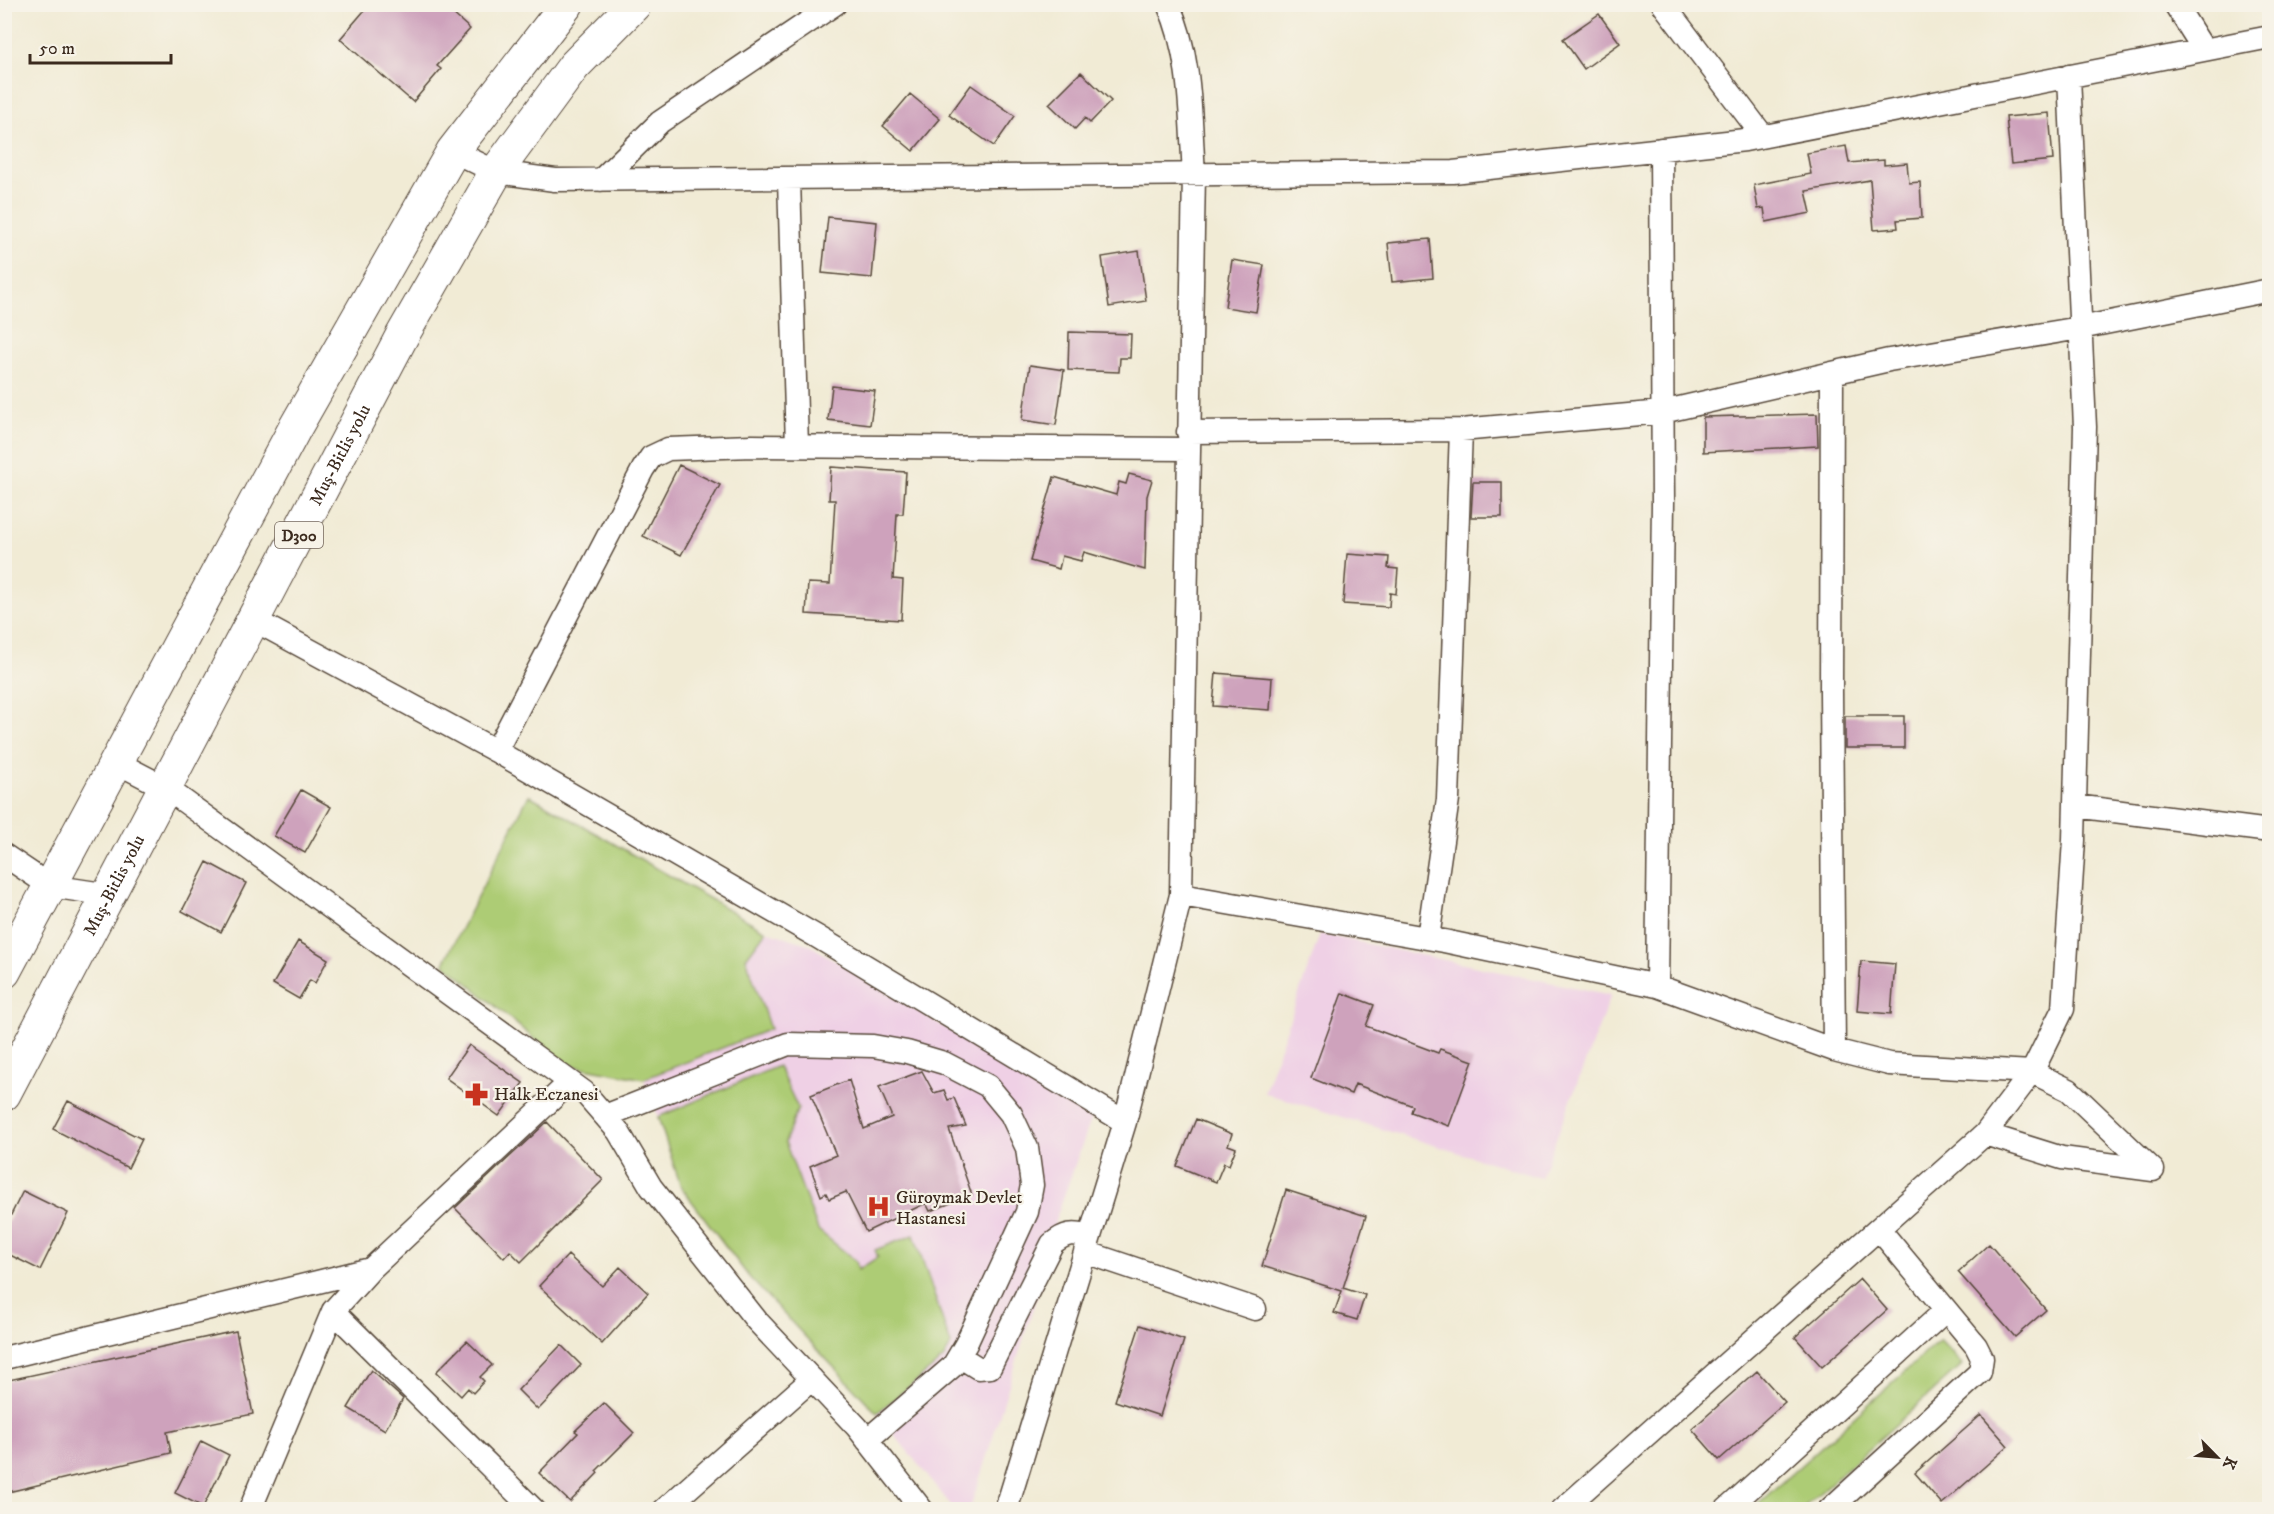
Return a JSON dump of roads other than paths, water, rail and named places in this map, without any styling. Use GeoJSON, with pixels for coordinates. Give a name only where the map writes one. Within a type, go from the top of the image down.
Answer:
{"type":"FeatureCollection","features":[{"type":"Feature","properties":{"kind":"highway","name":"Muş-Bitlis yolu"},"geometry":{"type":"LineString","coordinates":[[4,1094],[402,336],[496,172],[574,66],[635,4]]}},
{"type":"Feature","properties":{"kind":"highway"},"geometry":{"type":"LineString","coordinates":[[4,972],[295,428],[453,151],[557,9]]}},
{"type":"Feature","properties":{"kind":"street"},"geometry":{"type":"LineString","coordinates":[[601,180],[660,122],[835,4]]}},
{"type":"Feature","properties":{"kind":"street"},"geometry":{"type":"LineString","coordinates":[[1663,4],[1763,136]]}},
{"type":"Feature","properties":{"kind":"street"},"geometry":{"type":"LineString","coordinates":[[2175,4],[2204,50]]}},
{"type":"Feature","properties":{"kind":"street"},"geometry":{"type":"LineString","coordinates":[[1006,1509],[1125,1122],[1181,895],[1194,174],[1187,68],[1177,8]]}},
{"type":"Feature","properties":{"kind":"street"},"geometry":{"type":"LineString","coordinates":[[453,151],[496,172],[555,180],[1453,172],[1763,136],[2270,37]]}},
{"type":"Feature","properties":{"kind":"street"},"geometry":{"type":"LineString","coordinates":[[1562,1509],[1985,1134],[2032,1072],[2063,1009],[2075,806],[2085,427],[2069,76]]}},
{"type":"Feature","properties":{"kind":"street"},"geometry":{"type":"LineString","coordinates":[[1657,986],[1662,412],[1660,149]]}},
{"type":"Feature","properties":{"kind":"street"},"geometry":{"type":"LineString","coordinates":[[789,179],[797,446]]}},
{"type":"Feature","properties":{"kind":"street"},"geometry":{"type":"LineString","coordinates":[[496,751],[651,458],[668,450],[1188,441],[1461,430],[1662,412],[1889,360],[2080,328],[2270,290]]}},
{"type":"Feature","properties":{"kind":"street"},"geometry":{"type":"LineString","coordinates":[[1832,373],[1830,692],[1834,1050]]}},
{"type":"Feature","properties":{"kind":"street"},"geometry":{"type":"LineString","coordinates":[[1428,938],[1448,799],[1461,430]]}},
{"type":"Feature","properties":{"kind":"street"},"geometry":{"type":"LineString","coordinates":[[254,620],[496,751],[816,936],[1125,1122]]}},
{"type":"Feature","properties":{"kind":"street"},"geometry":{"type":"LineString","coordinates":[[116,762],[165,788],[584,1092],[618,1131],[651,1187],[757,1321],[867,1440],[922,1509]]}},
{"type":"Feature","properties":{"kind":"street"},"geometry":{"type":"LineString","coordinates":[[2075,806],[2270,831]]}},
{"type":"Feature","properties":{"kind":"street"},"geometry":{"type":"LineString","coordinates":[[4,855],[50,886],[110,895]]}},
{"type":"Feature","properties":{"kind":"street"},"geometry":{"type":"LineString","coordinates":[[1181,895],[1428,938],[1657,986],[1834,1050],[1889,1064],[2032,1072],[2069,1090],[2153,1170],[2062,1158],[1985,1134]]}},
{"type":"Feature","properties":{"kind":"street"},"geometry":{"type":"LineString","coordinates":[[605,1116],[788,1044],[873,1046],[907,1052],[944,1063],[988,1086],[1011,1113],[1027,1148],[1032,1185],[1027,1212],[952,1366],[867,1440]]}},
{"type":"Feature","properties":{"kind":"street"},"geometry":{"type":"LineString","coordinates":[[250,1509],[333,1311],[371,1269],[570,1082]]}},
{"type":"Feature","properties":{"kind":"street"},"geometry":{"type":"LineString","coordinates":[[1829,1509],[1980,1372],[1982,1358],[1976,1346],[1879,1229]]}},
{"type":"Feature","properties":{"kind":"street"},"geometry":{"type":"LineString","coordinates":[[958,1356],[978,1368],[990,1367],[1052,1244],[1066,1234],[1075,1232],[1087,1244],[1255,1309]]}},
{"type":"Feature","properties":{"kind":"street"},"geometry":{"type":"LineString","coordinates":[[4,1358],[371,1269]]}},
{"type":"Feature","properties":{"kind":"street"},"geometry":{"type":"LineString","coordinates":[[1726,1509],[1946,1310]]}},
{"type":"Feature","properties":{"kind":"street"},"geometry":{"type":"LineString","coordinates":[[333,1311],[534,1509]]}},
{"type":"Feature","properties":{"kind":"street"},"geometry":{"type":"LineString","coordinates":[[664,1509],[812,1379]]}},
{"type":"Feature","properties":{"kind":"place","name":"Halk Eczanesi"},"geometry":{"type":"Point","coordinates":[476,1094]}},
{"type":"Feature","properties":{"kind":"place","name":"Güroymak Devlet Hastanesi"},"geometry":{"type":"Point","coordinates":[878,1207]}}]}
